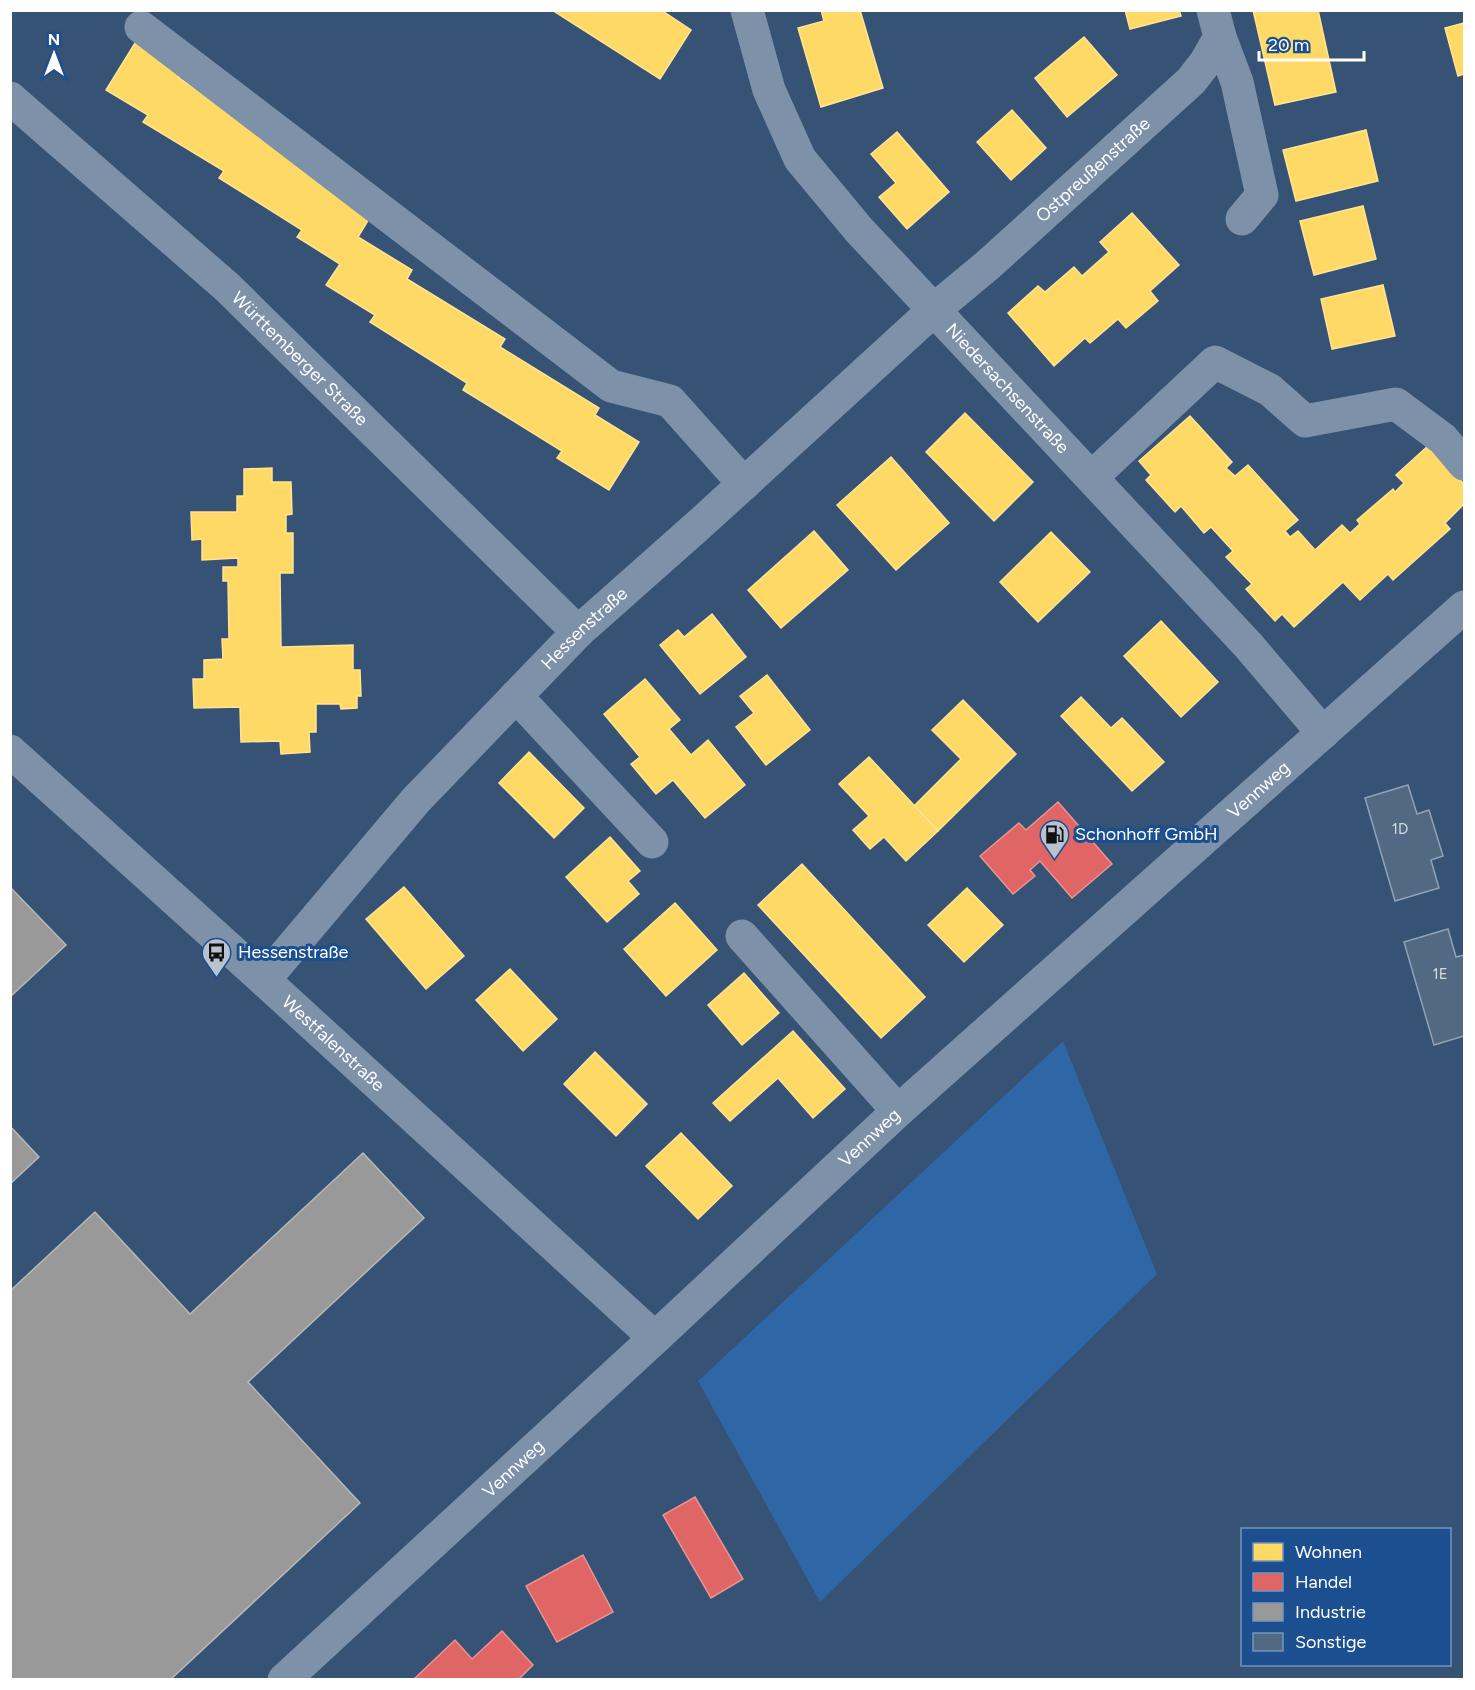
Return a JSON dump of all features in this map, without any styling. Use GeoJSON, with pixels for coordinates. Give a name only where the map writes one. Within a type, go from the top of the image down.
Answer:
{"type":"FeatureCollection","features":[{"type":"Feature","properties":{"kind":"street","name":"Niedersachsenstraße"},"geometry":{"type":"LineString","coordinates":[[747,10],[769,90],[800,159],[859,230],[1248,645],[1323,732]]}},
{"type":"Feature","properties":{"kind":"street","name":"Ostpreußenstraße"},"geometry":{"type":"LineString","coordinates":[[934,309],[989,264],[1191,81],[1205,63],[1216,24]]}},
{"type":"Feature","properties":{"kind":"street"},"geometry":{"type":"LineString","coordinates":[[1216,24],[1237,82],[1262,195],[1242,219]]}},
{"type":"Feature","properties":{"kind":"street"},"geometry":{"type":"LineString","coordinates":[[141,27],[611,386],[670,401],[744,484]]}},
{"type":"Feature","properties":{"kind":"street","name":"Württemberger Straße"},"geometry":{"type":"LineString","coordinates":[[10,98],[227,286],[578,632]]}},
{"type":"Feature","properties":{"kind":"street","name":"Hessenstraße"},"geometry":{"type":"LineString","coordinates":[[264,980],[416,800],[578,632],[744,484],[934,309]]}},
{"type":"Feature","properties":{"kind":"street"},"geometry":{"type":"LineString","coordinates":[[1092,477],[1215,362],[1270,390],[1305,421],[1396,404],[1443,440],[1464,464]]}},
{"type":"Feature","properties":{"kind":"street","name":"Vennweg"},"geometry":{"type":"LineString","coordinates":[[284,1680],[898,1111],[1464,607]]}},
{"type":"Feature","properties":{"kind":"street"},"geometry":{"type":"LineString","coordinates":[[516,696],[652,842]]}},
{"type":"Feature","properties":{"kind":"street","name":"Westfalenstraße"},"geometry":{"type":"LineString","coordinates":[[10,751],[655,1338]]}},
{"type":"Feature","properties":{"kind":"street"},"geometry":{"type":"LineString","coordinates":[[742,936],[898,1111]]}},
{"type":"Feature","properties":{"kind":"shaded area"},"geometry":{"type":"Polygon","coordinates":[[[1063,1041],[1157,1274],[820,1602],[698,1381],[1063,1041]]]}},
{"type":"Feature","properties":{"kind":"building: Wohnen"},"geometry":{"type":"Polygon","coordinates":[[[552,10],[661,10],[691,30],[660,79],[552,10]]]}},
{"type":"Feature","properties":{"kind":"building: Wohnen"},"geometry":{"type":"Polygon","coordinates":[[[821,10],[860,10],[883,88],[821,107],[798,28],[824,21],[821,10]]]}},
{"type":"Feature","properties":{"kind":"building: Wohnen"},"geometry":{"type":"Polygon","coordinates":[[[1125,10],[1179,10],[1181,16],[1130,29],[1125,10]]]}},
{"type":"Feature","properties":{"kind":"building: Wohnen"},"geometry":{"type":"Polygon","coordinates":[[[1253,10],[1318,10],[1336,92],[1275,105],[1253,10]]]}},
{"type":"Feature","properties":{"kind":"building: Wohnen"},"geometry":{"type":"Polygon","coordinates":[[[1464,23],[1464,74],[1458,76],[1445,28],[1464,23]]]}},
{"type":"Feature","properties":{"kind":"building: Wohnen"},"geometry":{"type":"Polygon","coordinates":[[[1084,37],[1117,75],[1067,117],[1035,78],[1084,37]]]}},
{"type":"Feature","properties":{"kind":"building: Wohnen"},"geometry":{"type":"Polygon","coordinates":[[[135,43],[183,73],[179,78],[262,130],[258,137],[341,188],[370,217],[358,237],[412,270],[407,279],[505,339],[500,347],[599,408],[595,415],[639,442],[609,490],[557,458],[562,451],[463,390],[467,383],[370,322],[375,315],[326,285],[340,264],[297,237],[302,230],[219,178],[224,171],[143,122],[148,115],[106,90],[135,43]]]}},
{"type":"Feature","properties":{"kind":"building: Wohnen"},"geometry":{"type":"Polygon","coordinates":[[[1012,110],[1046,148],[1011,180],[977,142],[1012,110]]]}},
{"type":"Feature","properties":{"kind":"building: Wohnen"},"geometry":{"type":"Polygon","coordinates":[[[1366,130],[1378,181],[1296,201],[1283,150],[1366,130]]]}},
{"type":"Feature","properties":{"kind":"building: Wohnen"},"geometry":{"type":"Polygon","coordinates":[[[897,132],[949,192],[907,229],[879,197],[896,183],[871,154],[897,132]]]}},
{"type":"Feature","properties":{"kind":"building: Wohnen"},"geometry":{"type":"Polygon","coordinates":[[[1363,206],[1376,259],[1314,275],[1300,221],[1363,206]]]}},
{"type":"Feature","properties":{"kind":"building: Wohnen"},"geometry":{"type":"Polygon","coordinates":[[[1132,213],[1179,265],[1150,291],[1158,301],[1126,328],[1118,319],[1090,343],[1085,338],[1054,366],[1008,313],[1038,286],[1045,292],[1074,267],[1082,276],[1109,252],[1100,242],[1132,213]]]}},
{"type":"Feature","properties":{"kind":"building: Wohnen"},"geometry":{"type":"Polygon","coordinates":[[[1383,285],[1395,336],[1332,349],[1321,299],[1383,285]]]}},
{"type":"Feature","properties":{"kind":"building: Wohnen"},"geometry":{"type":"Polygon","coordinates":[[[965,413],[1033,482],[994,521],[926,452],[965,413]]]}},
{"type":"Feature","properties":{"kind":"building: Wohnen"},"geometry":{"type":"Polygon","coordinates":[[[1190,416],[1232,462],[1226,468],[1235,476],[1248,465],[1298,520],[1285,531],[1290,537],[1298,531],[1315,550],[1342,525],[1350,533],[1360,524],[1357,520],[1393,489],[1395,492],[1404,483],[1396,475],[1429,445],[1464,484],[1464,504],[1445,523],[1450,529],[1393,580],[1388,574],[1360,600],[1343,582],[1294,627],[1282,614],[1275,621],[1246,589],[1252,584],[1226,557],[1233,551],[1211,527],[1204,533],[1181,506],[1175,512],[1146,480],[1151,475],[1139,461],[1190,416]]]}},
{"type":"Feature","properties":{"kind":"building: Wohnen"},"geometry":{"type":"Polygon","coordinates":[[[891,457],[949,523],[896,570],[837,505],[891,457]]]}},
{"type":"Feature","properties":{"kind":"building: Wohnen"},"geometry":{"type":"Polygon","coordinates":[[[272,468],[272,482],[291,482],[292,514],[286,515],[286,533],[293,533],[293,573],[280,573],[281,647],[353,645],[353,670],[360,670],[361,696],[357,696],[357,708],[341,709],[340,704],[316,704],[316,732],[309,732],[310,752],[281,754],[280,741],[241,742],[240,707],[194,708],[193,679],[204,679],[204,660],[223,659],[222,639],[229,639],[228,581],[223,581],[223,567],[238,567],[238,558],[202,560],[202,539],[192,540],[191,512],[237,512],[237,496],[244,496],[244,469],[272,468]]]}},
{"type":"Feature","properties":{"kind":"building: Wohnen"},"geometry":{"type":"Polygon","coordinates":[[[814,531],[848,570],[781,628],[748,590],[814,531]]]}},
{"type":"Feature","properties":{"kind":"building: Wohnen"},"geometry":{"type":"Polygon","coordinates":[[[1051,532],[1090,572],[1038,622],[1000,582],[1051,532]]]}},
{"type":"Feature","properties":{"kind":"building: Wohnen"},"geometry":{"type":"Polygon","coordinates":[[[712,614],[746,657],[700,694],[660,645],[678,630],[684,637],[712,614]]]}},
{"type":"Feature","properties":{"kind":"building: Wohnen"},"geometry":{"type":"Polygon","coordinates":[[[1161,621],[1218,682],[1181,717],[1124,656],[1161,621]]]}},
{"type":"Feature","properties":{"kind":"building: Wohnen"},"geometry":{"type":"Polygon","coordinates":[[[767,675],[810,730],[766,765],[736,727],[754,713],[740,696],[767,675]]]}},
{"type":"Feature","properties":{"kind":"building: Wohnen"},"geometry":{"type":"Polygon","coordinates":[[[645,679],[680,720],[669,729],[691,755],[708,740],[745,785],[705,818],[673,780],[656,794],[631,764],[640,757],[604,714],[645,679]]]}},
{"type":"Feature","properties":{"kind":"building: Wohnen"},"geometry":{"type":"Polygon","coordinates":[[[1081,697],[1111,728],[1122,718],[1164,762],[1132,791],[1061,716],[1081,697]]]}},
{"type":"Feature","properties":{"kind":"building: Wohnen"},"geometry":{"type":"Polygon","coordinates":[[[963,700],[1016,754],[938,831],[914,806],[961,759],[932,730],[963,700]]]}},
{"type":"Feature","properties":{"kind":"building: Wohnen"},"geometry":{"type":"Polygon","coordinates":[[[529,752],[584,808],[554,838],[499,783],[529,752]]]}},
{"type":"Feature","properties":{"kind":"building: Wohnen"},"geometry":{"type":"Polygon","coordinates":[[[869,757],[938,831],[906,861],[884,837],[870,849],[853,830],[869,816],[839,784],[869,757]]]}},
{"type":"Feature","properties":{"kind":"building: Wohnen"},"geometry":{"type":"Polygon","coordinates":[[[610,837],[640,871],[628,881],[639,894],[607,922],[566,877],[610,837]]]}},
{"type":"Feature","properties":{"kind":"building: Wohnen"},"geometry":{"type":"Polygon","coordinates":[[[802,864],[925,997],[881,1038],[758,905],[802,864]]]}},
{"type":"Feature","properties":{"kind":"building: Wohnen"},"geometry":{"type":"Polygon","coordinates":[[[404,887],[464,956],[426,989],[366,919],[404,887]]]}},
{"type":"Feature","properties":{"kind":"building: Wohnen"},"geometry":{"type":"Polygon","coordinates":[[[967,888],[1003,925],[964,962],[928,925],[967,888]]]}},
{"type":"Feature","properties":{"kind":"building: Wohnen"},"geometry":{"type":"Polygon","coordinates":[[[675,903],[717,950],[666,996],[624,949],[675,903]]]}},
{"type":"Feature","properties":{"kind":"building: Wohnen"},"geometry":{"type":"Polygon","coordinates":[[[510,969],[557,1019],[523,1051],[476,1000],[510,969]]]}},
{"type":"Feature","properties":{"kind":"building: Wohnen"},"geometry":{"type":"Polygon","coordinates":[[[744,973],[779,1013],[742,1045],[708,1005],[744,973]]]}},
{"type":"Feature","properties":{"kind":"building: Wohnen"},"geometry":{"type":"Polygon","coordinates":[[[793,1031],[845,1089],[813,1118],[778,1078],[730,1121],[713,1103],[793,1031]]]}},
{"type":"Feature","properties":{"kind":"building: Wohnen"},"geometry":{"type":"Polygon","coordinates":[[[595,1052],[647,1104],[616,1136],[564,1084],[595,1052]]]}},
{"type":"Feature","properties":{"kind":"building: Wohnen"},"geometry":{"type":"Polygon","coordinates":[[[681,1133],[732,1186],[698,1219],[646,1166],[681,1133]]]}},
{"type":"Feature","properties":{"kind":"building: Handel"},"geometry":{"type":"Polygon","coordinates":[[[1058,802],[1112,864],[1072,898],[1040,861],[1030,870],[1035,876],[1013,894],[980,856],[1019,823],[1026,830],[1058,802]]]}},
{"type":"Feature","properties":{"kind":"building: Handel"},"geometry":{"type":"Polygon","coordinates":[[[695,1497],[743,1579],[711,1598],[663,1515],[695,1497]]]}},
{"type":"Feature","properties":{"kind":"building: Handel"},"geometry":{"type":"Polygon","coordinates":[[[583,1555],[613,1612],[557,1642],[526,1586],[583,1555]]]}},
{"type":"Feature","properties":{"kind":"building: Handel"},"geometry":{"type":"Polygon","coordinates":[[[502,1631],[533,1665],[518,1680],[413,1680],[455,1640],[472,1659],[502,1631]]]}},
{"type":"Feature","properties":{"kind":"building: Industrie"},"geometry":{"type":"Polygon","coordinates":[[[10,887],[66,945],[10,997],[10,887]]]}},
{"type":"Feature","properties":{"kind":"building: Industrie"},"geometry":{"type":"Polygon","coordinates":[[[10,1126],[39,1157],[10,1184],[10,1126]]]}},
{"type":"Feature","properties":{"kind":"building: Industrie"},"geometry":{"type":"Polygon","coordinates":[[[363,1153],[424,1218],[248,1382],[360,1503],[170,1680],[10,1680],[10,1291],[95,1212],[190,1314],[363,1153]]]}},
{"type":"Feature","properties":{"kind":"building: Sonstige"},"geometry":{"type":"Polygon","coordinates":[[[1408,785],[1417,814],[1429,810],[1443,856],[1431,860],[1439,888],[1395,901],[1365,798],[1408,785]]]}},
{"type":"Feature","properties":{"kind":"building: Sonstige"},"geometry":{"type":"Polygon","coordinates":[[[1448,929],[1456,957],[1464,955],[1464,1036],[1434,1045],[1404,942],[1448,929]]]}},
{"type":"Feature","properties":{"kind":"place","name":"Schonhoff GmbH"},"geometry":{"type":"Point","coordinates":[1054,860]}},
{"type":"Feature","properties":{"kind":"place","name":"Hessenstraße"},"geometry":{"type":"Point","coordinates":[217,978]}}]}
